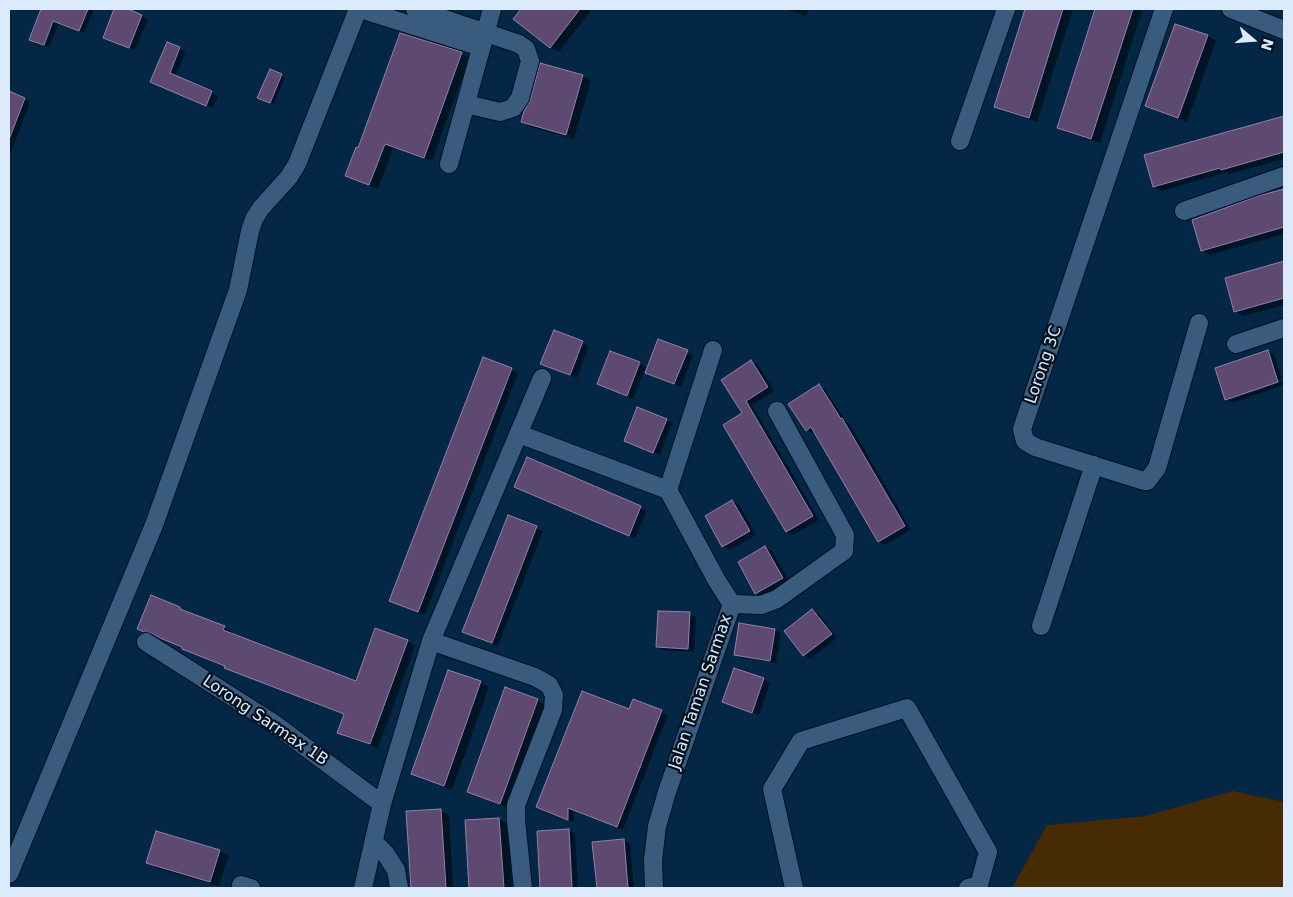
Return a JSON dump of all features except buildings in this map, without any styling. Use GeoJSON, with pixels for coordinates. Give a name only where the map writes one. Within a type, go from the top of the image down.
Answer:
{"type":"FeatureCollection","features":[{"type":"Feature","properties":{"kind":"street"},"geometry":{"type":"LineString","coordinates":[[9,874],[154,525],[238,290],[254,219],[261,208],[289,177],[297,164],[359,9],[483,39],[519,44],[526,50],[530,61],[520,98],[513,108],[500,112],[466,104]]}},
{"type":"Feature","properties":{"kind":"street"},"geometry":{"type":"LineString","coordinates":[[415,9],[483,39]]}},
{"type":"Feature","properties":{"kind":"street"},"geometry":{"type":"LineString","coordinates":[[449,164],[492,9]]}},
{"type":"Feature","properties":{"kind":"street"},"geometry":{"type":"LineString","coordinates":[[960,141],[1006,9]]}},
{"type":"Feature","properties":{"kind":"street","name":"Lorong 3C"},"geometry":{"type":"LineString","coordinates":[[1164,9],[1022,429],[1025,441],[1036,447],[1144,481],[1147,480],[1157,468],[1199,323]]}},
{"type":"Feature","properties":{"kind":"street"},"geometry":{"type":"LineString","coordinates":[[1231,9],[1283,25]]}},
{"type":"Feature","properties":{"kind":"street"},"geometry":{"type":"LineString","coordinates":[[1184,211],[1284,176]]}},
{"type":"Feature","properties":{"kind":"street"},"geometry":{"type":"LineString","coordinates":[[1236,344],[1284,328]]}},
{"type":"Feature","properties":{"kind":"street"},"geometry":{"type":"LineString","coordinates":[[519,434],[668,490],[713,350]]}},
{"type":"Feature","properties":{"kind":"street"},"geometry":{"type":"LineString","coordinates":[[363,888],[382,804],[431,641],[542,378]]}},
{"type":"Feature","properties":{"kind":"street"},"geometry":{"type":"LineString","coordinates":[[732,604],[761,605],[777,599],[844,550],[845,535],[777,411]]}},
{"type":"Feature","properties":{"kind":"street"},"geometry":{"type":"LineString","coordinates":[[1041,626],[1094,465]]}},
{"type":"Feature","properties":{"kind":"street","name":"Jalan Taman Sarmax"},"geometry":{"type":"LineString","coordinates":[[654,888],[657,826],[732,604],[717,581],[668,490]]}},
{"type":"Feature","properties":{"kind":"street"},"geometry":{"type":"LineString","coordinates":[[431,641],[535,677],[549,685],[554,695],[553,710],[516,805],[523,888]]}},
{"type":"Feature","properties":{"kind":"street","name":"Lorong Sarmax 1B"},"geometry":{"type":"LineString","coordinates":[[146,642],[273,723],[382,804]]}},
{"type":"Feature","properties":{"kind":"street"},"geometry":{"type":"LineString","coordinates":[[794,888],[772,789],[801,741],[907,708],[988,852],[979,885],[968,888]]}},
{"type":"Feature","properties":{"kind":"street"},"geometry":{"type":"LineString","coordinates":[[374,842],[385,853],[396,870],[400,888]]}},
{"type":"Feature","properties":{"kind":"shaded area"},"geometry":{"type":"Polygon","coordinates":[[[1233,791],[1284,802],[1284,888],[1012,888],[1047,825],[1146,816],[1233,791]]]}}]}
